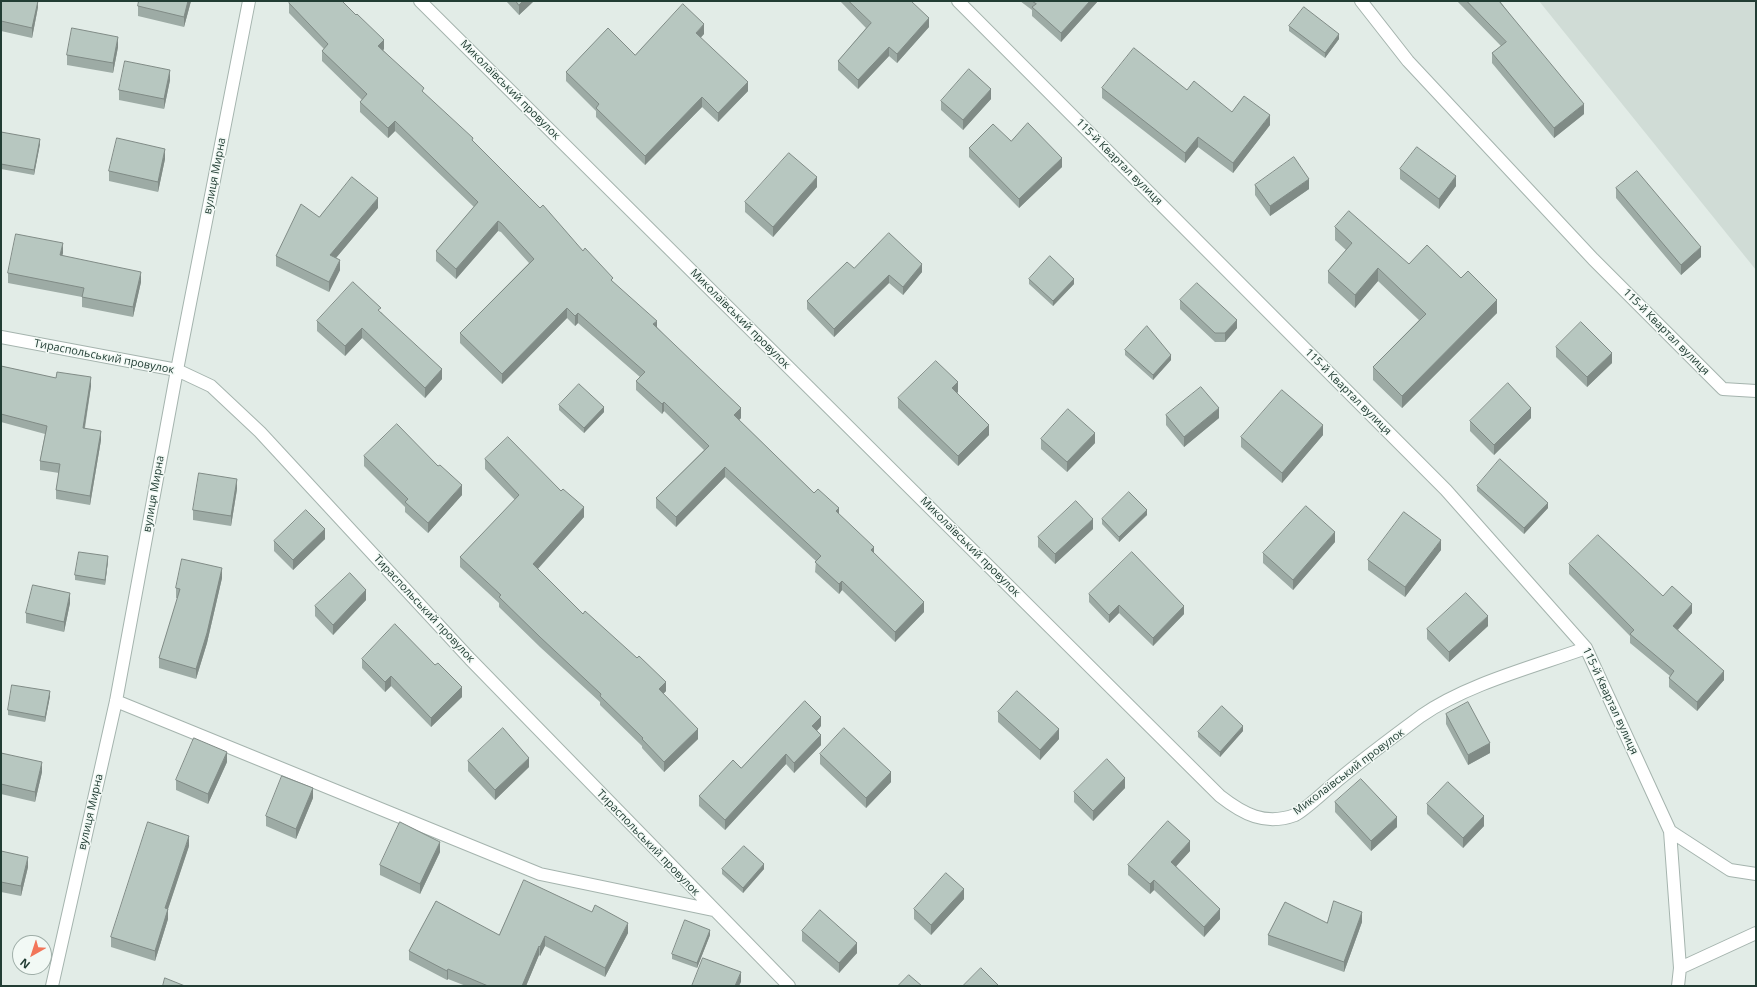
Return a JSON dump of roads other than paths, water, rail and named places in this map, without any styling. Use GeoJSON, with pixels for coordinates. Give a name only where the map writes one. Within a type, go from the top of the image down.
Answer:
{"type":"FeatureCollection","features":[{"type":"Feature","properties":{"kind":"street","name":"вулиця Мирна"},"geometry":{"type":"LineString","coordinates":[[52,986],[116,701],[177,370],[249,1]]}},
{"type":"Feature","properties":{"kind":"street","name":"Миколаївський провулок"},"geometry":{"type":"LineString","coordinates":[[420,1],[1220,796],[1237,809],[1257,818],[1278,819],[1296,815],[1343,776],[1410,725],[1452,697],[1586,648]]}},
{"type":"Feature","properties":{"kind":"street","name":"115-й Квартал вулиця"},"geometry":{"type":"LineString","coordinates":[[958,1],[1446,490],[1586,648],[1670,831],[1680,968],[1678,986]]}},
{"type":"Feature","properties":{"kind":"street","name":"115-й Квартал вулиця"},"geometry":{"type":"LineString","coordinates":[[1361,1],[1413,67],[1593,259],[1723,389],[1756,391]]}},
{"type":"Feature","properties":{"kind":"street","name":"Тираспольський провулок"},"geometry":{"type":"LineString","coordinates":[[1,337],[177,370],[211,386],[260,432],[470,659],[713,910],[789,986]]}},
{"type":"Feature","properties":{"kind":"street"},"geometry":{"type":"LineString","coordinates":[[116,701],[540,874],[713,910]]}},
{"type":"Feature","properties":{"kind":"street"},"geometry":{"type":"LineString","coordinates":[[1670,831],[1730,870],[1756,874]]}},
{"type":"Feature","properties":{"kind":"street"},"geometry":{"type":"LineString","coordinates":[[1680,968],[1756,933]]}}]}
